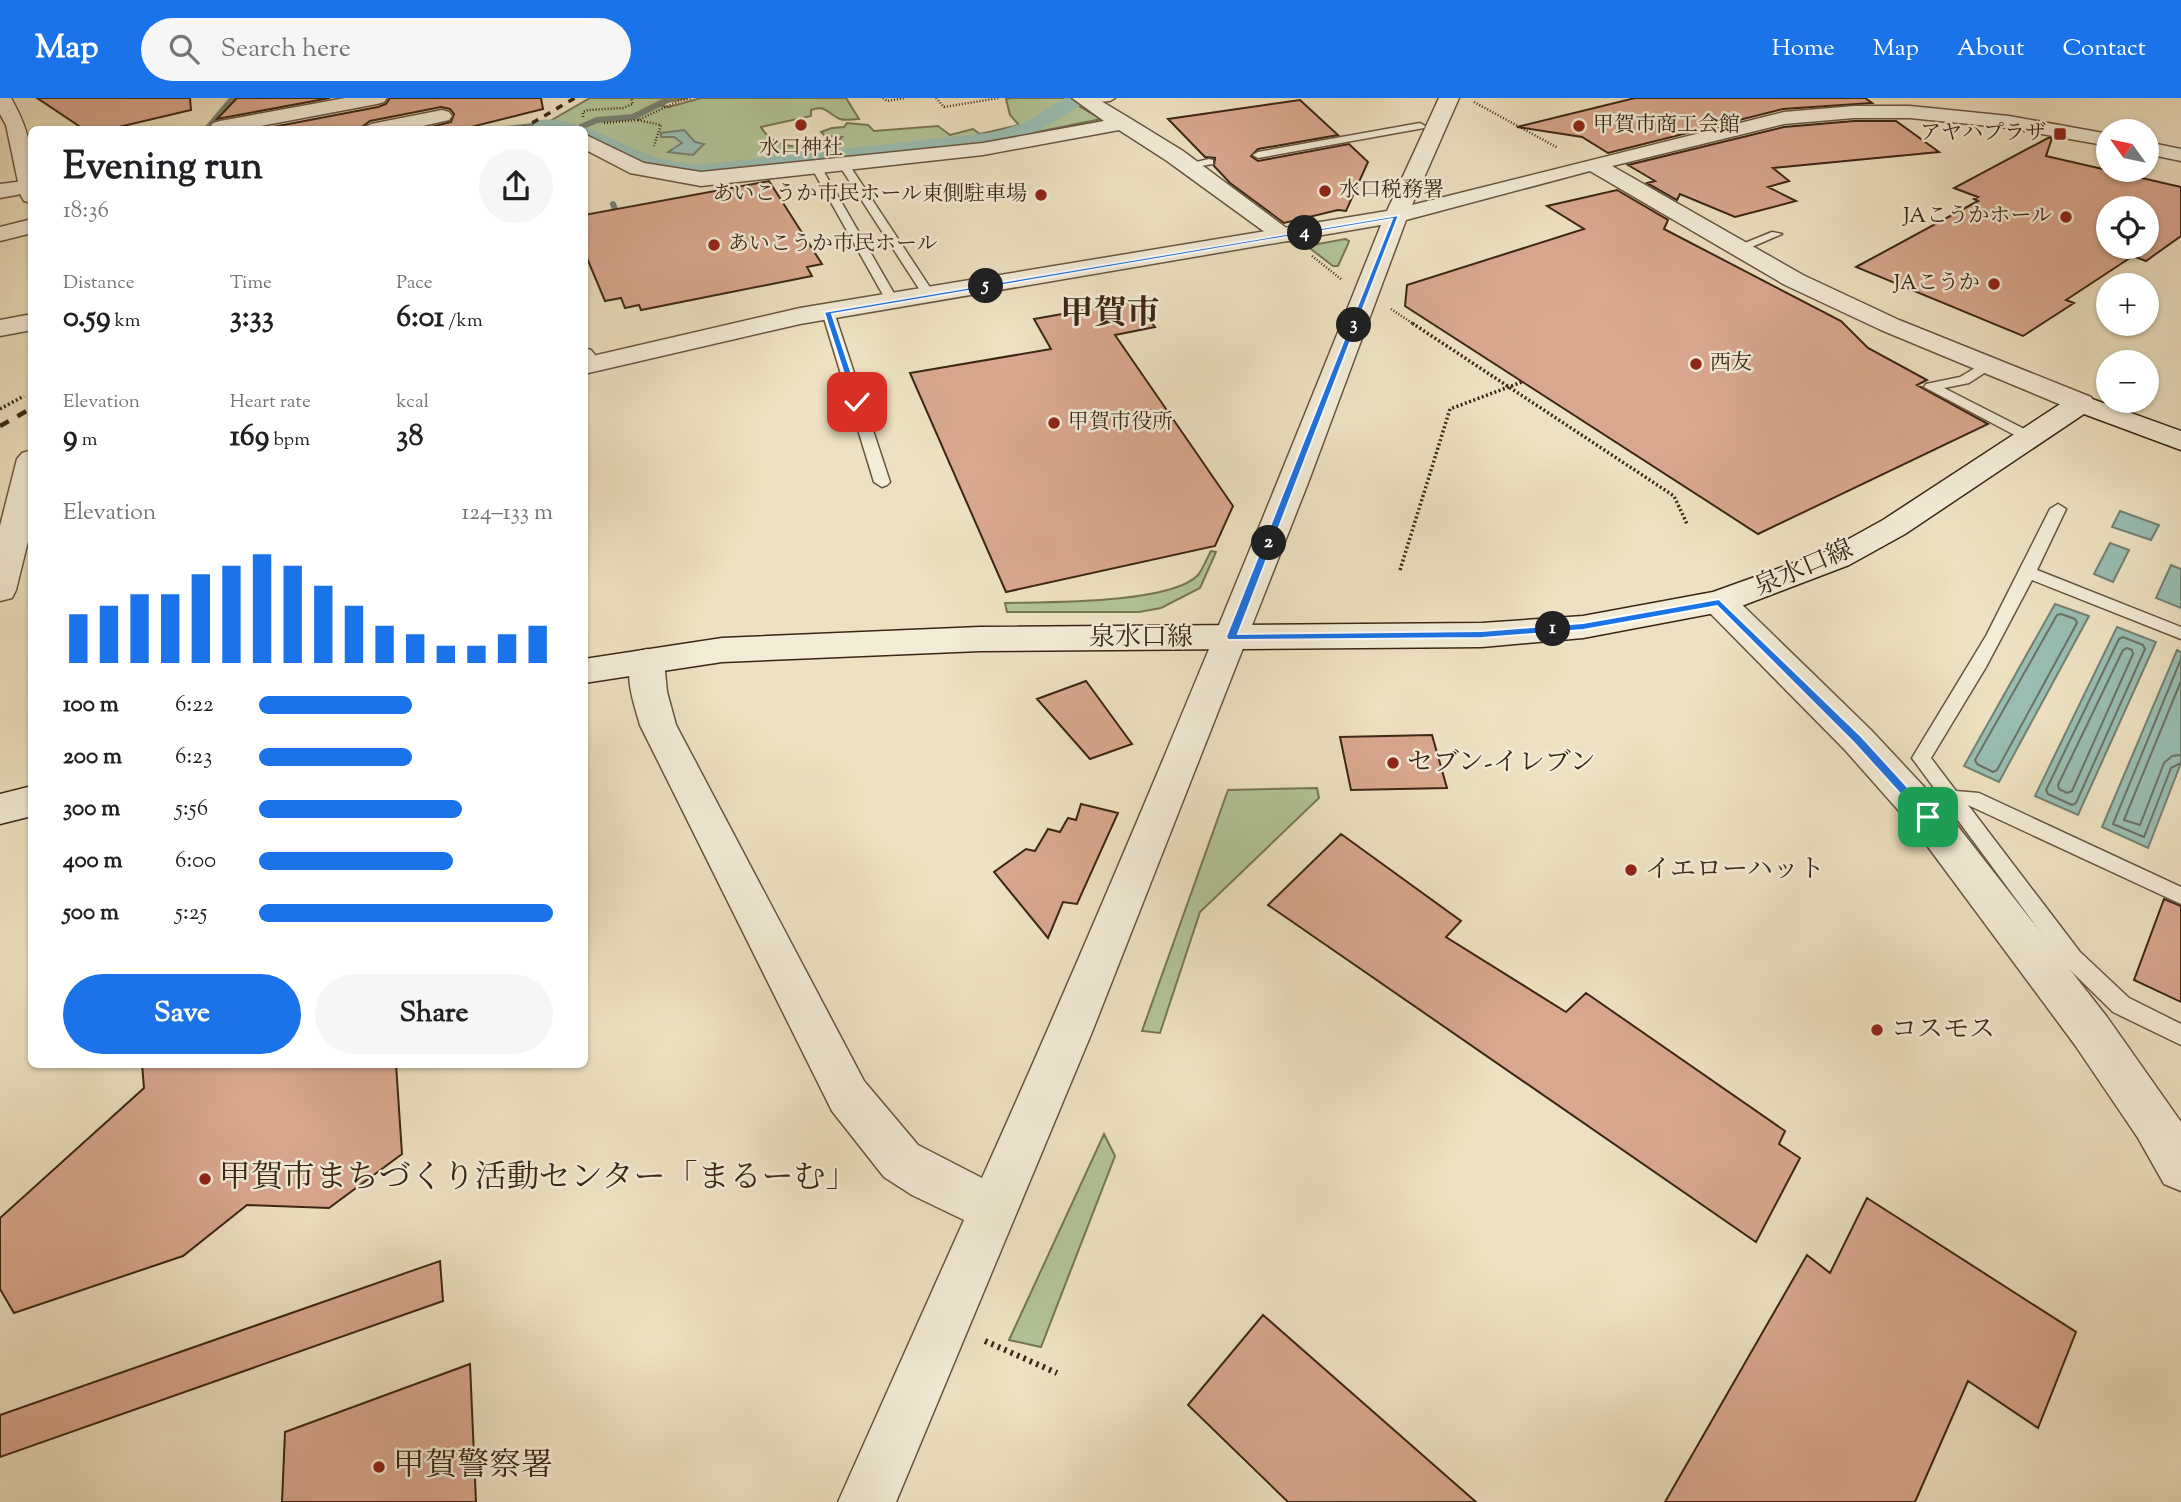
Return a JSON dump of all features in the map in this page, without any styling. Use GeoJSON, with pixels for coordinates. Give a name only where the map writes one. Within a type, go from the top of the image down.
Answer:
{"type":"FeatureCollection","features":[{"type":"Feature","properties":{"kind":"street"},"geometry":{"type":"LineString","coordinates":[[1,98],[16,125],[28,178]]}},
{"type":"Feature","properties":{"kind":"street"},"geometry":{"type":"LineString","coordinates":[[224,126],[311,104],[377,98]]}},
{"type":"Feature","properties":{"kind":"street"},"geometry":{"type":"LineString","coordinates":[[413,126],[445,123],[431,98]]}},
{"type":"Feature","properties":{"kind":"street"},"geometry":{"type":"LineString","coordinates":[[867,1502],[1070,1032],[1231,637],[1396,216],[1449,98]]}},
{"type":"Feature","properties":{"kind":"street"},"geometry":{"type":"LineString","coordinates":[[1091,99],[1124,123],[1199,163],[1294,243]]}},
{"type":"Feature","properties":{"kind":"street"},"geometry":{"type":"LineString","coordinates":[[311,104],[320,126]]}},
{"type":"Feature","properties":{"kind":"street"},"geometry":{"type":"LineString","coordinates":[[588,365],[828,312],[1294,243],[1593,164],[1784,118],[1854,112],[1965,116],[2096,138]]}},
{"type":"Feature","properties":{"kind":"street"},"geometry":{"type":"LineString","coordinates":[[591,129],[638,168],[701,178],[983,149],[1124,123]]}},
{"type":"Feature","properties":{"kind":"street"},"geometry":{"type":"LineString","coordinates":[[2160,151],[2181,155]]}},
{"type":"Feature","properties":{"kind":"street"},"geometry":{"type":"LineString","coordinates":[[1593,164],[1735,248],[1853,309],[2181,441]]}},
{"type":"Feature","properties":{"kind":"street"},"geometry":{"type":"LineString","coordinates":[[0,191],[28,191]]}},
{"type":"Feature","properties":{"kind":"street"},"geometry":{"type":"LineString","coordinates":[[0,234],[28,227]]}},
{"type":"Feature","properties":{"kind":"street"},"geometry":{"type":"LineString","coordinates":[[0,328],[28,323]]}},
{"type":"Feature","properties":{"kind":"street","name":"泉水口線"},"geometry":{"type":"LineString","coordinates":[[588,670],[722,650],[980,639],[1482,635],[1583,627],[1719,603],[1838,558],[1894,527],[2081,403]]}},
{"type":"Feature","properties":{"kind":"street"},"geometry":{"type":"LineString","coordinates":[[0,590],[14,548],[28,478]]}},
{"type":"Feature","properties":{"kind":"street"},"geometry":{"type":"LineString","coordinates":[[1719,603],[1858,740],[1928,817],[2168,1122],[2181,1168]]}},
{"type":"Feature","properties":{"kind":"street"},"geometry":{"type":"LineString","coordinates":[[647,661],[649,692],[659,725],[848,1096],[901,1161],[929,1178],[993,1209]]}},
{"type":"Feature","properties":{"kind":"street"},"geometry":{"type":"LineString","coordinates":[[0,809],[28,802]]}},
{"type":"Feature","properties":{"kind":"lane"},"geometry":{"type":"LineString","coordinates":[[1258,155],[1420,126]]}},
{"type":"Feature","properties":{"kind":"lane"},"geometry":{"type":"LineString","coordinates":[[842,162],[929,295]]}},
{"type":"Feature","properties":{"kind":"lane"},"geometry":{"type":"LineString","coordinates":[[815,165],[893,302]]}},
{"type":"Feature","properties":{"kind":"lane"},"geometry":{"type":"LineString","coordinates":[[1735,248],[1776,234]]}},
{"type":"Feature","properties":{"kind":"lane"},"geometry":{"type":"LineString","coordinates":[[828,312],[882,482]]}},
{"type":"Feature","properties":{"kind":"lane"},"geometry":{"type":"LineString","coordinates":[[1987,365],[1964,380],[1931,387],[2029,437]]}},
{"type":"Feature","properties":{"kind":"lane"},"geometry":{"type":"LineString","coordinates":[[2058,509],[2029,573],[1957,703],[1921,758],[2072,958],[2121,1005],[2181,1035]]}},
{"type":"Feature","properties":{"kind":"lane"},"geometry":{"type":"LineString","coordinates":[[2029,573],[2181,633]]}},
{"type":"Feature","properties":{"kind":"lane"},"geometry":{"type":"LineString","coordinates":[[1952,799],[1972,798],[2181,896]]}},
{"type":"Feature","properties":{"kind":"path"},"geometry":{"type":"LineString","coordinates":[[631,98],[633,104],[623,108],[588,110],[582,116],[591,129],[638,120],[679,101],[692,98]]}},
{"type":"Feature","properties":{"kind":"path"},"geometry":{"type":"LineString","coordinates":[[883,98],[887,101],[905,98]]}},
{"type":"Feature","properties":{"kind":"path"},"geometry":{"type":"LineString","coordinates":[[936,98],[944,107],[999,98]]}},
{"type":"Feature","properties":{"kind":"path"},"geometry":{"type":"LineString","coordinates":[[1467,98],[1565,152]]}},
{"type":"Feature","properties":{"kind":"path"},"geometry":{"type":"LineString","coordinates":[[1294,243],[1343,280]]}},
{"type":"Feature","properties":{"kind":"path"},"geometry":{"type":"LineString","coordinates":[[1390,309],[1674,496],[1687,524]]}},
{"type":"Feature","properties":{"kind":"path"},"geometry":{"type":"LineString","coordinates":[[1400,570],[1450,409],[1522,382]]}},
{"type":"Feature","properties":{"kind":"path"},"geometry":{"type":"LineString","coordinates":[[0,409],[24,396]]}},
{"type":"Feature","properties":{"kind":"path"},"geometry":{"type":"LineString","coordinates":[[985,1341],[1058,1373]]}},
{"type":"Feature","properties":{"kind":"green space"},"geometry":{"type":"Polygon","coordinates":[[[590,98],[688,98],[667,102],[662,106],[669,107],[701,98],[846,98],[859,119],[842,120],[816,108],[811,110],[811,116],[761,127],[776,141],[805,147],[837,142],[842,137],[825,136],[821,132],[844,127],[847,123],[868,125],[874,131],[938,126],[950,135],[973,129],[980,134],[1019,125],[1010,115],[1006,99],[1011,98],[1065,98],[1101,119],[1008,138],[698,175],[642,164],[588,139],[588,126],[543,125],[590,98]]]}},
{"type":"Feature","properties":{"kind":"green space"},"geometry":{"type":"Polygon","coordinates":[[[1345,239],[1349,241],[1338,266],[1333,266],[1307,246],[1345,239]]]}},
{"type":"Feature","properties":{"kind":"green space"},"geometry":{"type":"Polygon","coordinates":[[[1211,551],[1216,552],[1200,588],[1161,608],[1139,612],[1007,612],[1005,603],[1106,600],[1162,591],[1184,584],[1198,575],[1211,551]]]}},
{"type":"Feature","properties":{"kind":"green space"},"geometry":{"type":"Polygon","coordinates":[[[1317,788],[1319,798],[1200,912],[1160,1033],[1142,1031],[1228,790],[1317,788]]]}},
{"type":"Feature","properties":{"kind":"green space"},"geometry":{"type":"Polygon","coordinates":[[[1104,1134],[1115,1156],[1041,1347],[1009,1340],[1104,1134]]]}},
{"type":"Feature","properties":{"kind":"water"},"geometry":{"type":"Polygon","coordinates":[[[684,130],[695,142],[704,144],[693,155],[668,152],[682,143],[674,137],[661,137],[661,133],[684,130]]]}},
{"type":"Feature","properties":{"kind":"water"},"geometry":{"type":"Polygon","coordinates":[[[2120,511],[2159,525],[2151,540],[2112,527],[2120,511]]]}},
{"type":"Feature","properties":{"kind":"water"},"geometry":{"type":"Polygon","coordinates":[[[2110,543],[2129,550],[2113,582],[2094,574],[2110,543]]]}},
{"type":"Feature","properties":{"kind":"water"},"geometry":{"type":"Polygon","coordinates":[[[2171,565],[2181,569],[2181,608],[2156,598],[2171,565]]]}},
{"type":"Feature","properties":{"kind":"water"},"geometry":{"type":"Polygon","coordinates":[[[2055,604],[2089,616],[1999,782],[1964,766],[2055,604]]]}},
{"type":"Feature","properties":{"kind":"water"},"geometry":{"type":"Polygon","coordinates":[[[2117,627],[2156,642],[2078,815],[2035,796],[2117,627]]]}},
{"type":"Feature","properties":{"kind":"water"},"geometry":{"type":"Polygon","coordinates":[[[2177,650],[2181,652],[2181,763],[2148,848],[2102,827],[2177,650]]]}},
{"type":"Feature","properties":{"kind":"building"},"geometry":{"type":"Polygon","coordinates":[[[37,98],[190,98],[191,110],[123,126],[79,126],[37,98]]]}},
{"type":"Feature","properties":{"kind":"building"},"geometry":{"type":"Polygon","coordinates":[[[237,98],[330,98],[217,119],[237,98]]]}},
{"type":"Feature","properties":{"kind":"building"},"geometry":{"type":"Polygon","coordinates":[[[390,98],[541,98],[543,109],[475,126],[435,126],[451,122],[454,114],[450,109],[441,107],[370,121],[363,126],[278,126],[386,104],[390,98]]]}},
{"type":"Feature","properties":{"kind":"building"},"geometry":{"type":"Polygon","coordinates":[[[1635,98],[1865,98],[1872,103],[1783,109],[1608,153],[1582,137],[1517,127],[1635,98]]]}},
{"type":"Feature","properties":{"kind":"building"},"geometry":{"type":"Polygon","coordinates":[[[1300,100],[1338,135],[1258,149],[1251,156],[1258,161],[1349,144],[1368,162],[1346,211],[1338,210],[1284,223],[1230,183],[1214,166],[1215,158],[1205,157],[1168,119],[1300,100]]]}},
{"type":"Feature","properties":{"kind":"building"},"geometry":{"type":"Polygon","coordinates":[[[1854,121],[1896,121],[1939,152],[1773,168],[1789,181],[1768,187],[1796,201],[1735,217],[1680,194],[1677,200],[1647,183],[1655,181],[1628,165],[1784,127],[1854,121]]]}},
{"type":"Feature","properties":{"kind":"building"},"geometry":{"type":"Polygon","coordinates":[[[2052,138],[2046,156],[2096,167],[2096,182],[2159,182],[2181,187],[2181,236],[2159,252],[2159,196],[2096,196],[2096,259],[2128,259],[2107,273],[2096,273],[2096,280],[2066,300],[2074,303],[2023,336],[1856,267],[1978,201],[1974,199],[1978,197],[1954,188],[2052,138]]]}},
{"type":"Feature","properties":{"kind":"building","name":"あいこうか市民ホール"},"geometry":{"type":"Polygon","coordinates":[[[769,181],[822,264],[807,267],[812,276],[641,310],[639,305],[625,308],[621,298],[605,301],[588,261],[588,214],[769,181]]]}},
{"type":"Feature","properties":{"kind":"building","name":"西友"},"geometry":{"type":"Polygon","coordinates":[[[1617,190],[1668,220],[1664,229],[1841,321],[1868,348],[1927,380],[1917,385],[1988,424],[1758,534],[1405,306],[1407,285],[1584,229],[1547,206],[1617,190]]]}},
{"type":"Feature","properties":{"kind":"building"},"geometry":{"type":"Polygon","coordinates":[[[1135,301],[1155,327],[1115,335],[1233,506],[1215,546],[1006,592],[910,373],[1051,349],[1034,319],[1135,301]]]}},
{"type":"Feature","properties":{"kind":"building"},"geometry":{"type":"Polygon","coordinates":[[[1086,681],[1132,744],[1090,759],[1037,699],[1086,681]]]}},
{"type":"Feature","properties":{"kind":"building","name":"セブン-イレブン"},"geometry":{"type":"Polygon","coordinates":[[[1432,735],[1447,788],[1351,790],[1340,737],[1432,735]]]}},
{"type":"Feature","properties":{"kind":"building"},"geometry":{"type":"Polygon","coordinates":[[[1081,804],[1118,813],[1077,904],[1063,902],[1048,938],[994,872],[1026,849],[1035,851],[1048,829],[1060,832],[1068,818],[1076,820],[1081,804]]]}},
{"type":"Feature","properties":{"kind":"building"},"geometry":{"type":"Polygon","coordinates":[[[1341,834],[1461,921],[1446,937],[1566,1012],[1586,993],[1785,1131],[1779,1144],[1800,1158],[1756,1242],[1268,905],[1341,834]]]}},
{"type":"Feature","properties":{"kind":"building"},"geometry":{"type":"Polygon","coordinates":[[[2164,899],[2181,906],[2181,1002],[2134,980],[2164,899]]]}},
{"type":"Feature","properties":{"kind":"building","name":"甲賀市まちづくり活動センター「まるーむ」"},"geometry":{"type":"Polygon","coordinates":[[[142,1068],[396,1068],[402,1154],[329,1208],[247,1205],[183,1256],[14,1313],[0,1289],[0,1218],[144,1088],[142,1068]]]}},
{"type":"Feature","properties":{"kind":"building"},"geometry":{"type":"Polygon","coordinates":[[[1867,1198],[2076,1332],[2038,1428],[1968,1381],[1915,1502],[1665,1502],[1807,1255],[1830,1273],[1867,1198]]]}},
{"type":"Feature","properties":{"kind":"building"},"geometry":{"type":"Polygon","coordinates":[[[440,1261],[443,1301],[0,1457],[0,1415],[440,1261]]]}},
{"type":"Feature","properties":{"kind":"building"},"geometry":{"type":"Polygon","coordinates":[[[1263,1315],[1476,1502],[1288,1502],[1188,1405],[1263,1315]]]}},
{"type":"Feature","properties":{"kind":"building","name":"甲賀警察署"},"geometry":{"type":"Polygon","coordinates":[[[470,1364],[476,1502],[282,1502],[285,1432],[470,1364]]]}},
{"type":"Feature","properties":{"kind":"waterway"},"geometry":{"type":"LineString","coordinates":[[209,126],[233,98]]}},
{"type":"Feature","properties":{"kind":"waterway"},"geometry":{"type":"LineString","coordinates":[[583,126],[597,120],[633,117],[671,98]]}},
{"type":"Feature","properties":{"kind":"waterway"},"geometry":{"type":"LineString","coordinates":[[588,136],[650,163],[698,172],[999,138],[1033,126],[1074,101],[1085,98]]}},
{"type":"Feature","properties":{"kind":"waterway"},"geometry":{"type":"LineString","coordinates":[[534,126],[543,125]]}},
{"type":"Feature","properties":{"kind":"waterway"},"geometry":{"type":"LineString","coordinates":[[543,125],[548,126]]}},
{"type":"Feature","properties":{"kind":"waterway"},"geometry":{"type":"LineString","coordinates":[[613,204],[619,220]]}},
{"type":"Feature","properties":{"kind":"railway"},"geometry":{"type":"LineString","coordinates":[[527,126],[575,98]]}},
{"type":"Feature","properties":{"kind":"railway"},"geometry":{"type":"LineString","coordinates":[[0,426],[28,410]]}},
{"type":"Feature","properties":{"kind":"place","name":"水口神社"},"geometry":{"type":"Point","coordinates":[801,125]}},
{"type":"Feature","properties":{"kind":"place","name":"甲賀市商工会館"},"geometry":{"type":"Point","coordinates":[1579,126]}},
{"type":"Feature","properties":{"kind":"place","name":"アヤハプラザ"},"geometry":{"type":"Point","coordinates":[2060,134]}},
{"type":"Feature","properties":{"kind":"place","name":"水口税務署"},"geometry":{"type":"Point","coordinates":[1325,191]}},
{"type":"Feature","properties":{"kind":"place","name":"あいこうか市民ホール東側駐車場"},"geometry":{"type":"Point","coordinates":[1041,195]}},
{"type":"Feature","properties":{"kind":"place","name":"JAこうかホール"},"geometry":{"type":"Point","coordinates":[2066,217]}},
{"type":"Feature","properties":{"kind":"place","name":"あいこうか市民ホール"},"geometry":{"type":"Point","coordinates":[714,245]}},
{"type":"Feature","properties":{"kind":"place","name":"JAこうか"},"geometry":{"type":"Point","coordinates":[1994,284]}},
{"type":"Feature","properties":{"kind":"place","name":"西友"},"geometry":{"type":"Point","coordinates":[1696,364]}},
{"type":"Feature","properties":{"kind":"place","name":"甲賀市役所"},"geometry":{"type":"Point","coordinates":[1054,423]}},
{"type":"Feature","properties":{"kind":"place","name":"セブン-イレブン"},"geometry":{"type":"Point","coordinates":[1393,763]}},
{"type":"Feature","properties":{"kind":"place","name":"イエローハット"},"geometry":{"type":"Point","coordinates":[1631,870]}},
{"type":"Feature","properties":{"kind":"place","name":"コスモス"},"geometry":{"type":"Point","coordinates":[1877,1030]}},
{"type":"Feature","properties":{"kind":"place","name":"甲賀市まちづくり活動センター「まるーむ」"},"geometry":{"type":"Point","coordinates":[205,1179]}},
{"type":"Feature","properties":{"kind":"place","name":"甲賀警察署"},"geometry":{"type":"Point","coordinates":[379,1467]}},
{"type":"Feature","properties":{"kind":"district","name":"甲賀市"},"geometry":{"type":"Point","coordinates":[1110,315]}},
{"type":"Feature","properties":{"kind":"route"},"geometry":{"type":"LineString","coordinates":[[857,402],[828,312],[1396,216],[1231,637],[1482,635],[1583,627],[1719,603],[1858,740],[1928,817]]}}]}
